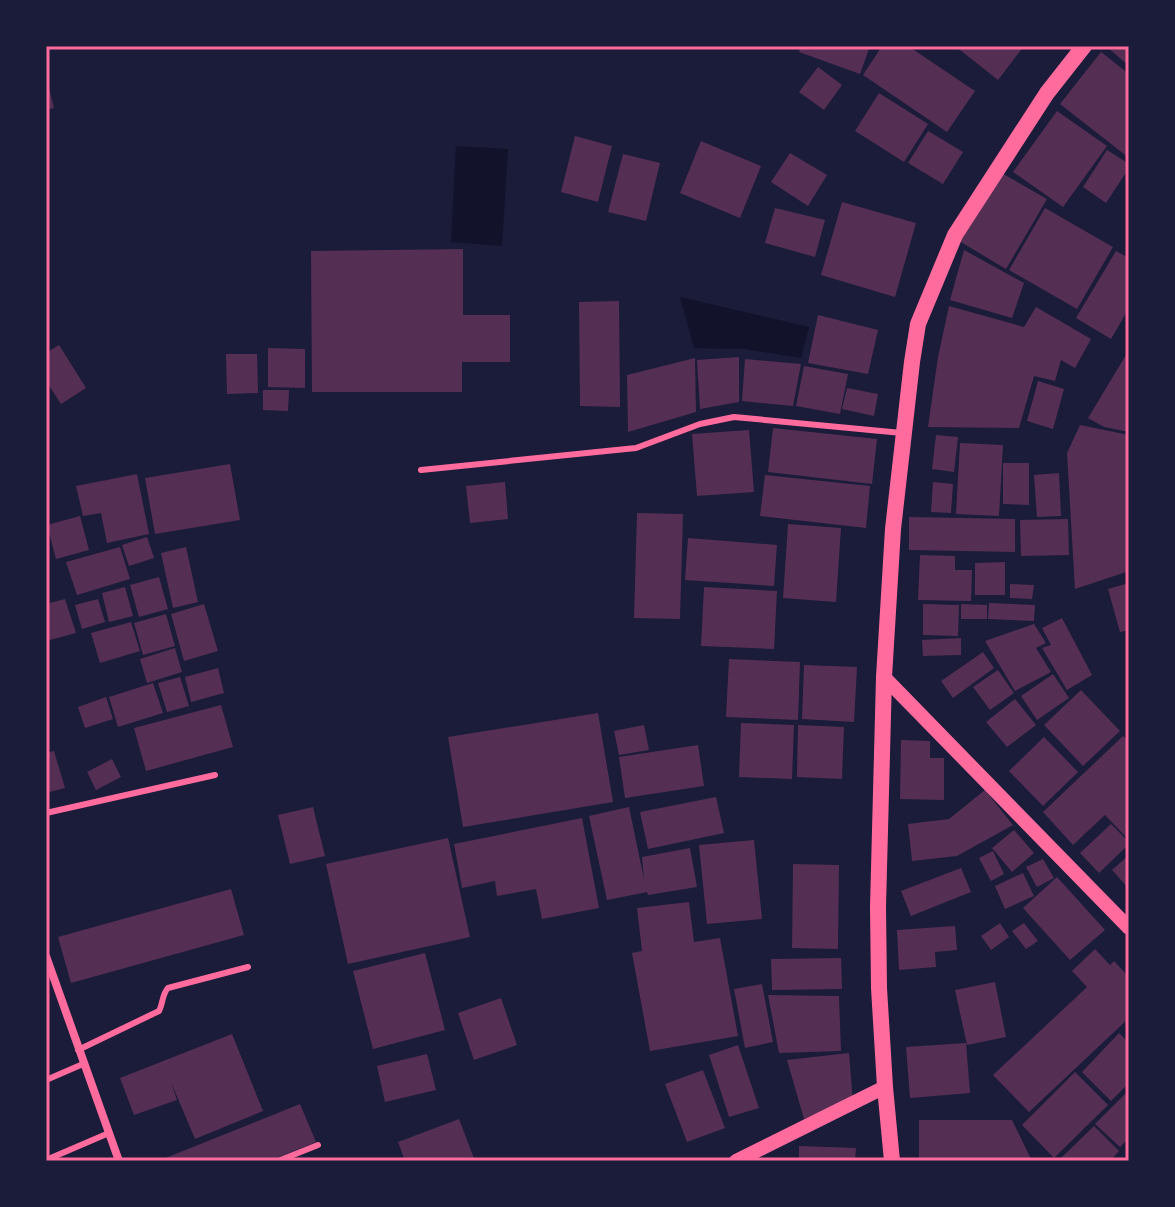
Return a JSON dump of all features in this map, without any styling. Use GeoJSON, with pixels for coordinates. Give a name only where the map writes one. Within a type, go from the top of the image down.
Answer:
{"type":"FeatureCollection","features":[{"type":"Feature","properties":{"kind":"main road"},"geometry":{"type":"LineString","coordinates":[[892,1161],[879,988],[884,677],[893,529],[918,324],[955,235],[1047,93],[1084,46]]}},
{"type":"Feature","properties":{"kind":"street"},"geometry":{"type":"LineString","coordinates":[[884,677],[1129,928]]}},
{"type":"Feature","properties":{"kind":"street"},"geometry":{"type":"LineString","coordinates":[[46,956],[119,1161]]}},
{"type":"Feature","properties":{"kind":"street"},"geometry":{"type":"LineString","coordinates":[[736,1161],[885,1087]]}},
{"type":"Feature","properties":{"kind":"lane"},"geometry":{"type":"LineString","coordinates":[[421,470],[636,448],[700,424],[734,417],[904,434]]}},
{"type":"Feature","properties":{"kind":"lane"},"geometry":{"type":"LineString","coordinates":[[46,813],[215,775]]}},
{"type":"Feature","properties":{"kind":"lane"},"geometry":{"type":"LineString","coordinates":[[78,1050],[159,1011],[168,988],[248,967]]}},
{"type":"Feature","properties":{"kind":"lane"},"geometry":{"type":"LineString","coordinates":[[46,1080],[83,1064]]}},
{"type":"Feature","properties":{"kind":"lane"},"geometry":{"type":"LineString","coordinates":[[46,1160],[109,1133]]}},
{"type":"Feature","properties":{"kind":"lane"},"geometry":{"type":"LineString","coordinates":[[278,1161],[318,1145]]}},
{"type":"Feature","properties":{"kind":"shaded area"},"geometry":{"type":"Polygon","coordinates":[[[456,146],[508,149],[502,246],[451,242],[456,146]]]}},
{"type":"Feature","properties":{"kind":"shaded area"},"geometry":{"type":"Polygon","coordinates":[[[680,297],[809,327],[801,358],[744,349],[694,348],[680,297]]]}},
{"type":"Feature","properties":{"kind":"building"},"geometry":{"type":"Polygon","coordinates":[[[801,46],[870,46],[860,74],[799,52],[801,46]]]}},
{"type":"Feature","properties":{"kind":"building"},"geometry":{"type":"Polygon","coordinates":[[[882,46],[908,46],[975,91],[947,132],[863,75],[882,46]]]}},
{"type":"Feature","properties":{"kind":"building"},"geometry":{"type":"Polygon","coordinates":[[[955,46],[1024,46],[998,80],[955,46]]]}},
{"type":"Feature","properties":{"kind":"building"},"geometry":{"type":"Polygon","coordinates":[[[1106,46],[1129,46],[1129,66],[1106,46]]]}},
{"type":"Feature","properties":{"kind":"building"},"geometry":{"type":"Polygon","coordinates":[[[1101,52],[1129,74],[1129,158],[1060,104],[1101,52]]]}},
{"type":"Feature","properties":{"kind":"building"},"geometry":{"type":"Polygon","coordinates":[[[818,67],[842,85],[824,110],[799,92],[818,67]]]}},
{"type":"Feature","properties":{"kind":"building"},"geometry":{"type":"Polygon","coordinates":[[[46,76],[54,108],[46,110],[46,76]]]}},
{"type":"Feature","properties":{"kind":"building"},"geometry":{"type":"Polygon","coordinates":[[[879,93],[928,124],[904,162],[855,131],[879,93]]]}},
{"type":"Feature","properties":{"kind":"building"},"geometry":{"type":"Polygon","coordinates":[[[1057,111],[1107,146],[1063,207],[1013,172],[1057,111]]]}},
{"type":"Feature","properties":{"kind":"building"},"geometry":{"type":"Polygon","coordinates":[[[928,131],[963,152],[943,184],[908,163],[928,131]]]}},
{"type":"Feature","properties":{"kind":"building"},"geometry":{"type":"Polygon","coordinates":[[[575,136],[612,146],[598,202],[561,192],[575,136]]]}},
{"type":"Feature","properties":{"kind":"building"},"geometry":{"type":"Polygon","coordinates":[[[701,141],[761,166],[740,218],[680,193],[701,141]]]}},
{"type":"Feature","properties":{"kind":"building"},"geometry":{"type":"Polygon","coordinates":[[[1107,150],[1129,164],[1129,168],[1106,203],[1083,187],[1107,150]]]}},
{"type":"Feature","properties":{"kind":"building"},"geometry":{"type":"Polygon","coordinates":[[[790,153],[827,175],[808,206],[771,182],[790,153]]]}},
{"type":"Feature","properties":{"kind":"building"},"geometry":{"type":"Polygon","coordinates":[[[623,154],[660,163],[646,221],[608,212],[623,154]]]}},
{"type":"Feature","properties":{"kind":"building"},"geometry":{"type":"Polygon","coordinates":[[[1000,172],[1047,199],[1006,269],[959,241],[1000,172]]]}},
{"type":"Feature","properties":{"kind":"building"},"geometry":{"type":"Polygon","coordinates":[[[842,202],[916,223],[895,297],[821,275],[842,202]]]}},
{"type":"Feature","properties":{"kind":"building"},"geometry":{"type":"Polygon","coordinates":[[[775,208],[825,220],[815,257],[765,243],[775,208]]]}},
{"type":"Feature","properties":{"kind":"building"},"geometry":{"type":"Polygon","coordinates":[[[1045,208],[1113,247],[1077,309],[1009,270],[1045,208]]]}},
{"type":"Feature","properties":{"kind":"building"},"geometry":{"type":"Polygon","coordinates":[[[463,249],[463,315],[510,315],[510,362],[462,362],[462,392],[312,392],[311,251],[463,249]]]}},
{"type":"Feature","properties":{"kind":"building"},"geometry":{"type":"Polygon","coordinates":[[[964,250],[1024,283],[1012,318],[950,300],[964,250]]]}},
{"type":"Feature","properties":{"kind":"building"},"geometry":{"type":"Polygon","coordinates":[[[1116,251],[1129,258],[1129,308],[1111,339],[1076,318],[1116,251]]]}},
{"type":"Feature","properties":{"kind":"building"},"geometry":{"type":"Polygon","coordinates":[[[619,301],[620,407],[580,406],[579,302],[619,301]]]}},
{"type":"Feature","properties":{"kind":"building"},"geometry":{"type":"Polygon","coordinates":[[[949,306],[1024,327],[1036,307],[1091,339],[1075,368],[1061,360],[1055,381],[1034,376],[1019,428],[928,427],[949,306]]]}},
{"type":"Feature","properties":{"kind":"building"},"geometry":{"type":"Polygon","coordinates":[[[818,315],[878,330],[868,374],[808,363],[818,315]]]}},
{"type":"Feature","properties":{"kind":"building"},"geometry":{"type":"Polygon","coordinates":[[[59,345],[86,388],[61,404],[46,381],[46,353],[59,345]]]}},
{"type":"Feature","properties":{"kind":"building"},"geometry":{"type":"Polygon","coordinates":[[[268,348],[305,349],[305,388],[268,387],[268,348]]]}},
{"type":"Feature","properties":{"kind":"building"},"geometry":{"type":"Polygon","coordinates":[[[1129,350],[1129,432],[1104,427],[1088,418],[1129,350]]]}},
{"type":"Feature","properties":{"kind":"building"},"geometry":{"type":"Polygon","coordinates":[[[226,354],[257,354],[258,393],[227,394],[226,354]]]}},
{"type":"Feature","properties":{"kind":"building"},"geometry":{"type":"Polygon","coordinates":[[[739,357],[739,402],[700,409],[697,360],[739,357]]]}},
{"type":"Feature","properties":{"kind":"building"},"geometry":{"type":"Polygon","coordinates":[[[695,358],[696,412],[628,432],[627,375],[695,358]]]}},
{"type":"Feature","properties":{"kind":"building"},"geometry":{"type":"Polygon","coordinates":[[[745,359],[801,364],[793,406],[742,401],[745,359]]]}},
{"type":"Feature","properties":{"kind":"building"},"geometry":{"type":"Polygon","coordinates":[[[804,366],[848,374],[840,414],[796,406],[804,366]]]}},
{"type":"Feature","properties":{"kind":"building"},"geometry":{"type":"Polygon","coordinates":[[[1038,381],[1064,389],[1053,429],[1027,421],[1038,381]]]}},
{"type":"Feature","properties":{"kind":"building"},"geometry":{"type":"Polygon","coordinates":[[[847,388],[878,394],[874,416],[842,409],[847,388]]]}},
{"type":"Feature","properties":{"kind":"building"},"geometry":{"type":"Polygon","coordinates":[[[263,390],[289,390],[288,411],[263,410],[263,390]]]}},
{"type":"Feature","properties":{"kind":"building"},"geometry":{"type":"Polygon","coordinates":[[[1080,425],[1129,435],[1129,571],[1075,589],[1067,453],[1080,425]]]}},
{"type":"Feature","properties":{"kind":"building"},"geometry":{"type":"Polygon","coordinates":[[[773,428],[877,439],[872,484],[768,472],[773,428]]]}},
{"type":"Feature","properties":{"kind":"building"},"geometry":{"type":"Polygon","coordinates":[[[749,430],[754,492],[697,496],[692,434],[749,430]]]}},
{"type":"Feature","properties":{"kind":"building"},"geometry":{"type":"Polygon","coordinates":[[[936,435],[958,437],[954,472],[932,469],[936,435]]]}},
{"type":"Feature","properties":{"kind":"building"},"geometry":{"type":"Polygon","coordinates":[[[960,443],[1003,445],[999,516],[956,514],[960,443]]]}},
{"type":"Feature","properties":{"kind":"building"},"geometry":{"type":"Polygon","coordinates":[[[1003,463],[1029,463],[1029,505],[1003,504],[1003,463]]]}},
{"type":"Feature","properties":{"kind":"building"},"geometry":{"type":"Polygon","coordinates":[[[230,464],[240,520],[155,534],[145,478],[230,464]]]}},
{"type":"Feature","properties":{"kind":"building"},"geometry":{"type":"Polygon","coordinates":[[[1059,473],[1061,516],[1037,517],[1034,475],[1059,473]]]}},
{"type":"Feature","properties":{"kind":"building"},"geometry":{"type":"Polygon","coordinates":[[[137,474],[149,534],[107,543],[101,513],[83,516],[76,486],[137,474]]]}},
{"type":"Feature","properties":{"kind":"building"},"geometry":{"type":"Polygon","coordinates":[[[765,475],[870,486],[866,528],[760,516],[765,475]]]}},
{"type":"Feature","properties":{"kind":"building"},"geometry":{"type":"Polygon","coordinates":[[[505,482],[508,519],[470,523],[466,486],[505,482]]]}},
{"type":"Feature","properties":{"kind":"building"},"geometry":{"type":"Polygon","coordinates":[[[933,482],[953,484],[951,513],[931,512],[933,482]]]}},
{"type":"Feature","properties":{"kind":"building"},"geometry":{"type":"Polygon","coordinates":[[[637,513],[683,514],[680,619],[634,618],[637,513]]]}},
{"type":"Feature","properties":{"kind":"building"},"geometry":{"type":"Polygon","coordinates":[[[80,516],[89,550],[56,559],[47,525],[80,516]]]}},
{"type":"Feature","properties":{"kind":"building"},"geometry":{"type":"Polygon","coordinates":[[[909,517],[1015,519],[1015,552],[909,550],[909,517]]]}},
{"type":"Feature","properties":{"kind":"building"},"geometry":{"type":"Polygon","coordinates":[[[1068,519],[1069,555],[1021,556],[1020,520],[1068,519]]]}},
{"type":"Feature","properties":{"kind":"building"},"geometry":{"type":"Polygon","coordinates":[[[788,524],[841,528],[836,602],[783,598],[788,524]]]}},
{"type":"Feature","properties":{"kind":"building"},"geometry":{"type":"Polygon","coordinates":[[[147,537],[154,558],[129,566],[122,545],[147,537]]]}},
{"type":"Feature","properties":{"kind":"building"},"geometry":{"type":"Polygon","coordinates":[[[688,538],[777,545],[774,586],[685,580],[688,538]]]}},
{"type":"Feature","properties":{"kind":"building"},"geometry":{"type":"Polygon","coordinates":[[[120,547],[130,579],[77,595],[66,562],[120,547]]]}},
{"type":"Feature","properties":{"kind":"building"},"geometry":{"type":"Polygon","coordinates":[[[186,547],[198,602],[173,608],[161,553],[186,547]]]}},
{"type":"Feature","properties":{"kind":"building"},"geometry":{"type":"Polygon","coordinates":[[[920,555],[955,556],[955,570],[972,570],[971,601],[918,600],[920,555]]]}},
{"type":"Feature","properties":{"kind":"building"},"geometry":{"type":"Polygon","coordinates":[[[1005,562],[1005,595],[975,595],[975,563],[1005,562]]]}},
{"type":"Feature","properties":{"kind":"building"},"geometry":{"type":"Polygon","coordinates":[[[159,577],[168,609],[139,617],[130,585],[159,577]]]}},
{"type":"Feature","properties":{"kind":"building"},"geometry":{"type":"Polygon","coordinates":[[[1129,583],[1129,630],[1120,632],[1108,589],[1129,583]]]}},
{"type":"Feature","properties":{"kind":"building"},"geometry":{"type":"Polygon","coordinates":[[[1010,584],[1034,585],[1032,599],[1010,598],[1010,584]]]}},
{"type":"Feature","properties":{"kind":"building"},"geometry":{"type":"Polygon","coordinates":[[[125,587],[133,616],[109,622],[102,593],[125,587]]]}},
{"type":"Feature","properties":{"kind":"building"},"geometry":{"type":"Polygon","coordinates":[[[704,587],[777,591],[774,649],[701,646],[704,587]]]}},
{"type":"Feature","properties":{"kind":"building"},"geometry":{"type":"Polygon","coordinates":[[[65,599],[76,633],[46,641],[46,604],[65,599]]]}},
{"type":"Feature","properties":{"kind":"building"},"geometry":{"type":"Polygon","coordinates":[[[98,599],[105,622],[82,629],[75,605],[98,599]]]}},
{"type":"Feature","properties":{"kind":"building"},"geometry":{"type":"Polygon","coordinates":[[[989,603],[1035,605],[1034,621],[988,619],[989,603]]]}},
{"type":"Feature","properties":{"kind":"building"},"geometry":{"type":"Polygon","coordinates":[[[204,604],[218,651],[184,661],[171,614],[204,604]]]}},
{"type":"Feature","properties":{"kind":"building"},"geometry":{"type":"Polygon","coordinates":[[[923,604],[959,605],[958,636],[923,635],[923,604]]]}},
{"type":"Feature","properties":{"kind":"building"},"geometry":{"type":"Polygon","coordinates":[[[961,604],[987,605],[987,619],[961,619],[961,604]]]}},
{"type":"Feature","properties":{"kind":"building"},"geometry":{"type":"Polygon","coordinates":[[[166,614],[175,646],[143,655],[134,623],[166,614]]]}},
{"type":"Feature","properties":{"kind":"building"},"geometry":{"type":"Polygon","coordinates":[[[1062,618],[1092,675],[1067,690],[1042,648],[1051,645],[1042,628],[1062,618]]]}},
{"type":"Feature","properties":{"kind":"building"},"geometry":{"type":"Polygon","coordinates":[[[131,622],[140,651],[100,663],[91,633],[131,622]]]}},
{"type":"Feature","properties":{"kind":"building"},"geometry":{"type":"Polygon","coordinates":[[[1034,624],[1046,643],[1036,648],[1051,672],[1015,691],[985,641],[1034,624]]]}},
{"type":"Feature","properties":{"kind":"building"},"geometry":{"type":"Polygon","coordinates":[[[961,638],[961,655],[923,656],[922,640],[961,638]]]}},
{"type":"Feature","properties":{"kind":"building"},"geometry":{"type":"Polygon","coordinates":[[[175,648],[182,672],[147,683],[140,659],[175,648]]]}},
{"type":"Feature","properties":{"kind":"building"},"geometry":{"type":"Polygon","coordinates":[[[983,652],[994,668],[953,698],[941,681],[983,652]]]}},
{"type":"Feature","properties":{"kind":"building"},"geometry":{"type":"Polygon","coordinates":[[[729,659],[800,662],[798,720],[726,717],[729,659]]]}},
{"type":"Feature","properties":{"kind":"building"},"geometry":{"type":"Polygon","coordinates":[[[804,665],[857,667],[854,722],[802,719],[804,665]]]}},
{"type":"Feature","properties":{"kind":"building"},"geometry":{"type":"Polygon","coordinates":[[[218,668],[224,693],[191,702],[185,677],[218,668]]]}},
{"type":"Feature","properties":{"kind":"building"},"geometry":{"type":"Polygon","coordinates":[[[998,670],[1014,693],[990,710],[973,687],[998,670]]]}},
{"type":"Feature","properties":{"kind":"building"},"geometry":{"type":"Polygon","coordinates":[[[1053,674],[1069,698],[1037,720],[1021,696],[1053,674]]]}},
{"type":"Feature","properties":{"kind":"building"},"geometry":{"type":"Polygon","coordinates":[[[180,677],[189,706],[167,712],[158,683],[180,677]]]}},
{"type":"Feature","properties":{"kind":"building"},"geometry":{"type":"Polygon","coordinates":[[[153,683],[163,713],[118,727],[109,697],[153,683]]]}},
{"type":"Feature","properties":{"kind":"building"},"geometry":{"type":"Polygon","coordinates":[[[1081,690],[1120,731],[1083,766],[1044,725],[1081,690]]]}},
{"type":"Feature","properties":{"kind":"building"},"geometry":{"type":"Polygon","coordinates":[[[106,697],[113,719],[85,728],[78,707],[106,697]]]}},
{"type":"Feature","properties":{"kind":"building"},"geometry":{"type":"Polygon","coordinates":[[[1015,699],[1036,725],[1007,747],[986,722],[1015,699]]]}},
{"type":"Feature","properties":{"kind":"building"},"geometry":{"type":"Polygon","coordinates":[[[221,705],[233,747],[146,771],[134,728],[221,705]]]}},
{"type":"Feature","properties":{"kind":"building"},"geometry":{"type":"Polygon","coordinates":[[[598,713],[613,802],[463,827],[448,737],[598,713]]]}},
{"type":"Feature","properties":{"kind":"building"},"geometry":{"type":"Polygon","coordinates":[[[741,723],[794,725],[792,779],[739,777],[741,723]]]}},
{"type":"Feature","properties":{"kind":"building"},"geometry":{"type":"Polygon","coordinates":[[[644,725],[649,750],[619,755],[614,731],[644,725]]]}},
{"type":"Feature","properties":{"kind":"building"},"geometry":{"type":"Polygon","coordinates":[[[798,725],[844,727],[842,779],[797,777],[798,725]]]}},
{"type":"Feature","properties":{"kind":"building"},"geometry":{"type":"Polygon","coordinates":[[[1123,736],[1129,741],[1129,840],[1105,815],[1073,845],[1043,812],[1123,736]]]}},
{"type":"Feature","properties":{"kind":"building"},"geometry":{"type":"Polygon","coordinates":[[[1044,737],[1078,772],[1043,806],[1009,771],[1044,737]]]}},
{"type":"Feature","properties":{"kind":"building"},"geometry":{"type":"Polygon","coordinates":[[[901,740],[930,741],[930,758],[944,758],[944,800],[900,799],[901,740]]]}},
{"type":"Feature","properties":{"kind":"building"},"geometry":{"type":"Polygon","coordinates":[[[698,745],[704,786],[625,798],[619,757],[698,745]]]}},
{"type":"Feature","properties":{"kind":"building"},"geometry":{"type":"Polygon","coordinates":[[[54,751],[65,788],[46,793],[46,753],[54,751]]]}},
{"type":"Feature","properties":{"kind":"building"},"geometry":{"type":"Polygon","coordinates":[[[112,759],[121,777],[96,790],[87,772],[112,759]]]}},
{"type":"Feature","properties":{"kind":"building"},"geometry":{"type":"Polygon","coordinates":[[[985,790],[1013,825],[957,856],[912,861],[908,824],[949,819],[985,790]]]}},
{"type":"Feature","properties":{"kind":"building"},"geometry":{"type":"Polygon","coordinates":[[[716,797],[724,833],[648,849],[640,812],[716,797]]]}},
{"type":"Feature","properties":{"kind":"building"},"geometry":{"type":"Polygon","coordinates":[[[313,807],[325,856],[290,864],[278,815],[313,807]]]}},
{"type":"Feature","properties":{"kind":"building"},"geometry":{"type":"Polygon","coordinates":[[[629,807],[644,879],[642,857],[690,848],[697,887],[607,900],[589,816],[629,807]]]}},
{"type":"Feature","properties":{"kind":"building"},"geometry":{"type":"Polygon","coordinates":[[[582,818],[599,908],[542,919],[536,889],[497,896],[495,881],[462,888],[454,844],[582,818]]]}},
{"type":"Feature","properties":{"kind":"building"},"geometry":{"type":"Polygon","coordinates":[[[1111,824],[1129,844],[1099,873],[1080,853],[1111,824]]]}},
{"type":"Feature","properties":{"kind":"building"},"geometry":{"type":"Polygon","coordinates":[[[1014,830],[1034,853],[1012,872],[992,848],[1014,830]]]}},
{"type":"Feature","properties":{"kind":"building"},"geometry":{"type":"Polygon","coordinates":[[[448,838],[470,937],[348,964],[326,864],[448,838]]]}},
{"type":"Feature","properties":{"kind":"building"},"geometry":{"type":"Polygon","coordinates":[[[754,840],[762,919],[707,924],[699,845],[754,840]]]}},
{"type":"Feature","properties":{"kind":"building"},"geometry":{"type":"Polygon","coordinates":[[[993,851],[1004,874],[991,881],[979,858],[993,851]]]}},
{"type":"Feature","properties":{"kind":"building"},"geometry":{"type":"Polygon","coordinates":[[[1129,855],[1129,889],[1112,870],[1129,855]]]}},
{"type":"Feature","properties":{"kind":"building"},"geometry":{"type":"Polygon","coordinates":[[[1043,859],[1054,878],[1037,887],[1026,867],[1043,859]]]}},
{"type":"Feature","properties":{"kind":"building"},"geometry":{"type":"Polygon","coordinates":[[[793,864],[839,865],[838,949],[792,948],[793,864]]]}},
{"type":"Feature","properties":{"kind":"building"},"geometry":{"type":"Polygon","coordinates":[[[961,868],[971,892],[911,916],[901,891],[961,868]]]}},
{"type":"Feature","properties":{"kind":"building"},"geometry":{"type":"Polygon","coordinates":[[[1023,873],[1034,896],[1005,909],[995,886],[1023,873]]]}},
{"type":"Feature","properties":{"kind":"building"},"geometry":{"type":"Polygon","coordinates":[[[1057,877],[1105,930],[1070,960],[1023,908],[1057,877]]]}},
{"type":"Feature","properties":{"kind":"building"},"geometry":{"type":"Polygon","coordinates":[[[231,889],[244,935],[71,983],[58,937],[231,889]]]}},
{"type":"Feature","properties":{"kind":"building"},"geometry":{"type":"Polygon","coordinates":[[[689,902],[694,942],[720,938],[738,1036],[650,1051],[632,953],[642,951],[637,908],[689,902]]]}},
{"type":"Feature","properties":{"kind":"building"},"geometry":{"type":"Polygon","coordinates":[[[1000,923],[1009,937],[991,950],[981,936],[1000,923]]]}},
{"type":"Feature","properties":{"kind":"building"},"geometry":{"type":"Polygon","coordinates":[[[1024,923],[1038,941],[1026,949],[1012,931],[1024,923]]]}},
{"type":"Feature","properties":{"kind":"building"},"geometry":{"type":"Polygon","coordinates":[[[955,926],[957,950],[935,952],[936,967],[899,970],[897,930],[955,926]]]}},
{"type":"Feature","properties":{"kind":"building"},"geometry":{"type":"Polygon","coordinates":[[[1095,949],[1110,965],[1114,961],[1129,977],[1129,1018],[1029,1112],[993,1075],[1087,987],[1072,971],[1095,949]]]}},
{"type":"Feature","properties":{"kind":"building"},"geometry":{"type":"Polygon","coordinates":[[[425,953],[445,1030],[373,1049],[353,971],[425,953]]]}},
{"type":"Feature","properties":{"kind":"building"},"geometry":{"type":"Polygon","coordinates":[[[841,958],[842,989],[772,990],[771,959],[841,958]]]}},
{"type":"Feature","properties":{"kind":"building"},"geometry":{"type":"Polygon","coordinates":[[[995,982],[1006,1037],[967,1045],[955,990],[995,982]]]}},
{"type":"Feature","properties":{"kind":"building"},"geometry":{"type":"Polygon","coordinates":[[[762,984],[773,1042],[745,1048],[734,989],[762,984]]]}},
{"type":"Feature","properties":{"kind":"building"},"geometry":{"type":"Polygon","coordinates":[[[768,995],[839,996],[841,1051],[779,1053],[768,995]]]}},
{"type":"Feature","properties":{"kind":"building"},"geometry":{"type":"Polygon","coordinates":[[[501,998],[517,1045],[474,1060],[458,1013],[501,998]]]}},
{"type":"Feature","properties":{"kind":"building"},"geometry":{"type":"Polygon","coordinates":[[[1119,1033],[1129,1043],[1129,1083],[1111,1101],[1082,1072],[1119,1033]]]}},
{"type":"Feature","properties":{"kind":"building"},"geometry":{"type":"Polygon","coordinates":[[[232,1034],[263,1111],[195,1139],[171,1082],[177,1100],[134,1115],[120,1078],[232,1034]]]}},
{"type":"Feature","properties":{"kind":"building"},"geometry":{"type":"Polygon","coordinates":[[[966,1043],[970,1093],[910,1098],[906,1047],[966,1043]]]}},
{"type":"Feature","properties":{"kind":"building"},"geometry":{"type":"Polygon","coordinates":[[[738,1045],[759,1108],[729,1117],[709,1055],[738,1045]]]}},
{"type":"Feature","properties":{"kind":"building"},"geometry":{"type":"Polygon","coordinates":[[[849,1053],[853,1102],[804,1119],[787,1060],[849,1053]]]}},
{"type":"Feature","properties":{"kind":"building"},"geometry":{"type":"Polygon","coordinates":[[[427,1054],[436,1090],[385,1102],[377,1066],[427,1054]]]}},
{"type":"Feature","properties":{"kind":"building"},"geometry":{"type":"Polygon","coordinates":[[[703,1070],[725,1128],[687,1142],[665,1084],[703,1070]]]}},
{"type":"Feature","properties":{"kind":"building"},"geometry":{"type":"Polygon","coordinates":[[[1075,1072],[1108,1105],[1054,1158],[1022,1125],[1075,1072]]]}},
{"type":"Feature","properties":{"kind":"building"},"geometry":{"type":"Polygon","coordinates":[[[1129,1090],[1129,1138],[1120,1147],[1095,1124],[1129,1090]]]}},
{"type":"Feature","properties":{"kind":"building"},"geometry":{"type":"Polygon","coordinates":[[[300,1104],[316,1142],[269,1161],[158,1161],[300,1104]]]}},
{"type":"Feature","properties":{"kind":"building"},"geometry":{"type":"Polygon","coordinates":[[[459,1119],[475,1161],[405,1161],[398,1142],[459,1119]]]}},
{"type":"Feature","properties":{"kind":"building"},"geometry":{"type":"Polygon","coordinates":[[[919,1120],[1012,1120],[1032,1161],[919,1161],[919,1120]]]}},
{"type":"Feature","properties":{"kind":"building"},"geometry":{"type":"Polygon","coordinates":[[[1094,1126],[1119,1151],[1110,1161],[1065,1161],[1061,1158],[1094,1126]]]}},
{"type":"Feature","properties":{"kind":"building"},"geometry":{"type":"Polygon","coordinates":[[[799,1146],[856,1148],[855,1161],[799,1161],[799,1146]]]}}]}
